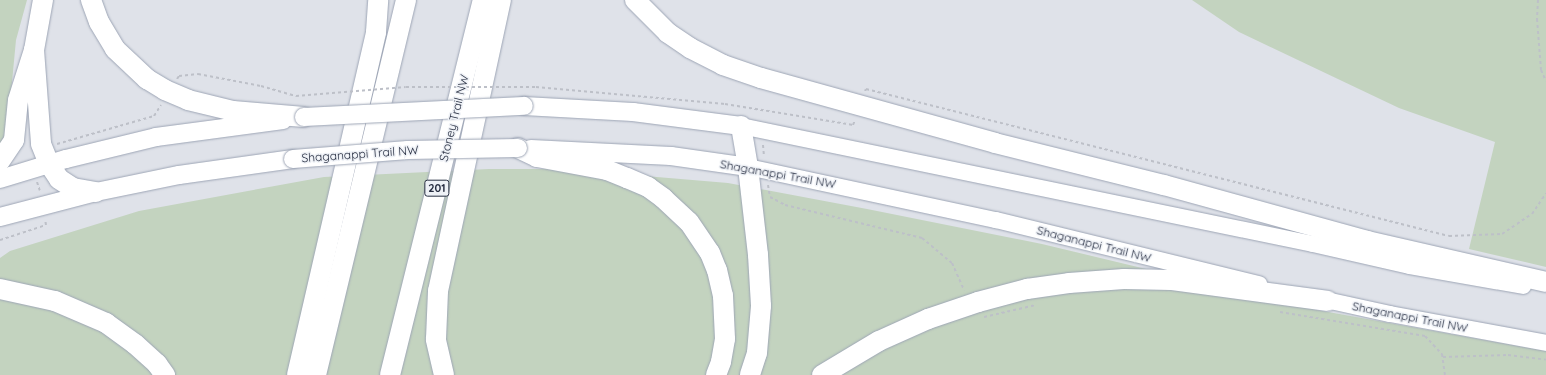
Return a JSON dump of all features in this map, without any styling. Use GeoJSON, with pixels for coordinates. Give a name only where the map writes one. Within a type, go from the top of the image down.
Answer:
{"type":"FeatureCollection","features":[{"type":"Feature","properties":{"kind":"highway"},"geometry":{"type":"LineString","coordinates":[[0,161],[14,140],[18,100],[34,50],[43,0]]}},
{"type":"Feature","properties":{"kind":"highway"},"geometry":{"type":"LineString","coordinates":[[91,0],[99,22],[116,49],[147,79],[165,90],[188,100],[233,111],[304,117]]}},
{"type":"Feature","properties":{"kind":"highway"},"geometry":{"type":"LineString","coordinates":[[298,375],[376,32],[378,0]]}},
{"type":"Feature","properties":{"kind":"highway"},"geometry":{"type":"LineString","coordinates":[[316,375],[406,0]]}},
{"type":"Feature","properties":{"kind":"highway","name":"Stoney Trail NW"},"geometry":{"type":"LineString","coordinates":[[390,375],[483,0]]}},
{"type":"Feature","properties":{"kind":"highway"},"geometry":{"type":"LineString","coordinates":[[444,375],[436,339],[438,291],[500,0]]}},
{"type":"Feature","properties":{"kind":"highway"},"geometry":{"type":"LineString","coordinates":[[636,0],[668,34],[690,48],[723,65],[761,78],[996,143],[1164,184],[1366,241],[1546,282]]}},
{"type":"Feature","properties":{"kind":"highway"},"geometry":{"type":"LineString","coordinates":[[34,50],[41,144],[49,164],[59,180],[73,188],[96,192]]}},
{"type":"Feature","properties":{"kind":"highway"},"geometry":{"type":"LineString","coordinates":[[742,126],[758,255],[761,306],[757,353],[750,375]]}},
{"type":"Feature","properties":{"kind":"highway"},"geometry":{"type":"LineString","coordinates":[[518,148],[537,157],[606,170],[627,178],[648,188],[663,198],[689,222],[710,253],[717,270],[723,296],[725,339],[721,362],[716,375]]}},
{"type":"Feature","properties":{"kind":"highway"},"geometry":{"type":"LineString","coordinates":[[822,375],[879,341],[928,319],[978,302],[1028,290],[1069,283],[1124,279],[1172,280],[1328,300]]}},
{"type":"Feature","properties":{"kind":"highway"},"geometry":{"type":"LineString","coordinates":[[0,289],[55,301],[106,323],[135,344],[157,364],[165,375]]}},
{"type":"Feature","properties":{"kind":"main road"},"geometry":{"type":"LineString","coordinates":[[0,179],[49,164],[156,137],[304,117],[524,106],[633,112],[742,126],[1313,244],[1410,266],[1546,290]]}},
{"type":"Feature","properties":{"kind":"main road","name":"Shaganappi Trail NW"},"geometry":{"type":"LineString","coordinates":[[0,218],[96,192],[179,175],[293,159],[408,150],[518,148],[672,156],[748,167],[988,218],[1328,300],[1546,343]]}},
{"type":"Feature","properties":{"kind":"path"},"geometry":{"type":"LineString","coordinates":[[1538,0],[1537,19],[1540,70],[1546,81]]}},
{"type":"Feature","properties":{"kind":"path"},"geometry":{"type":"LineString","coordinates":[[296,96],[406,87],[536,87]]}},
{"type":"Feature","properties":{"kind":"path"},"geometry":{"type":"LineString","coordinates":[[1443,357],[1508,355],[1546,360]]}},
{"type":"Feature","properties":{"kind":"green space"},"geometry":{"type":"Polygon","coordinates":[[[0,0],[27,0],[16,40],[8,124],[5,139],[0,147],[0,0]]]}},
{"type":"Feature","properties":{"kind":"green space"},"geometry":{"type":"Polygon","coordinates":[[[1192,0],[1546,0],[1546,267],[1469,249],[1495,142],[1399,108],[1239,32],[1192,0]]]}},
{"type":"Feature","properties":{"kind":"green space"},"geometry":{"type":"Polygon","coordinates":[[[489,169],[562,169],[728,183],[867,209],[1042,244],[1317,310],[1546,351],[1546,375],[0,375],[0,258],[10,251],[139,211],[324,177],[489,169]]]}}]}
